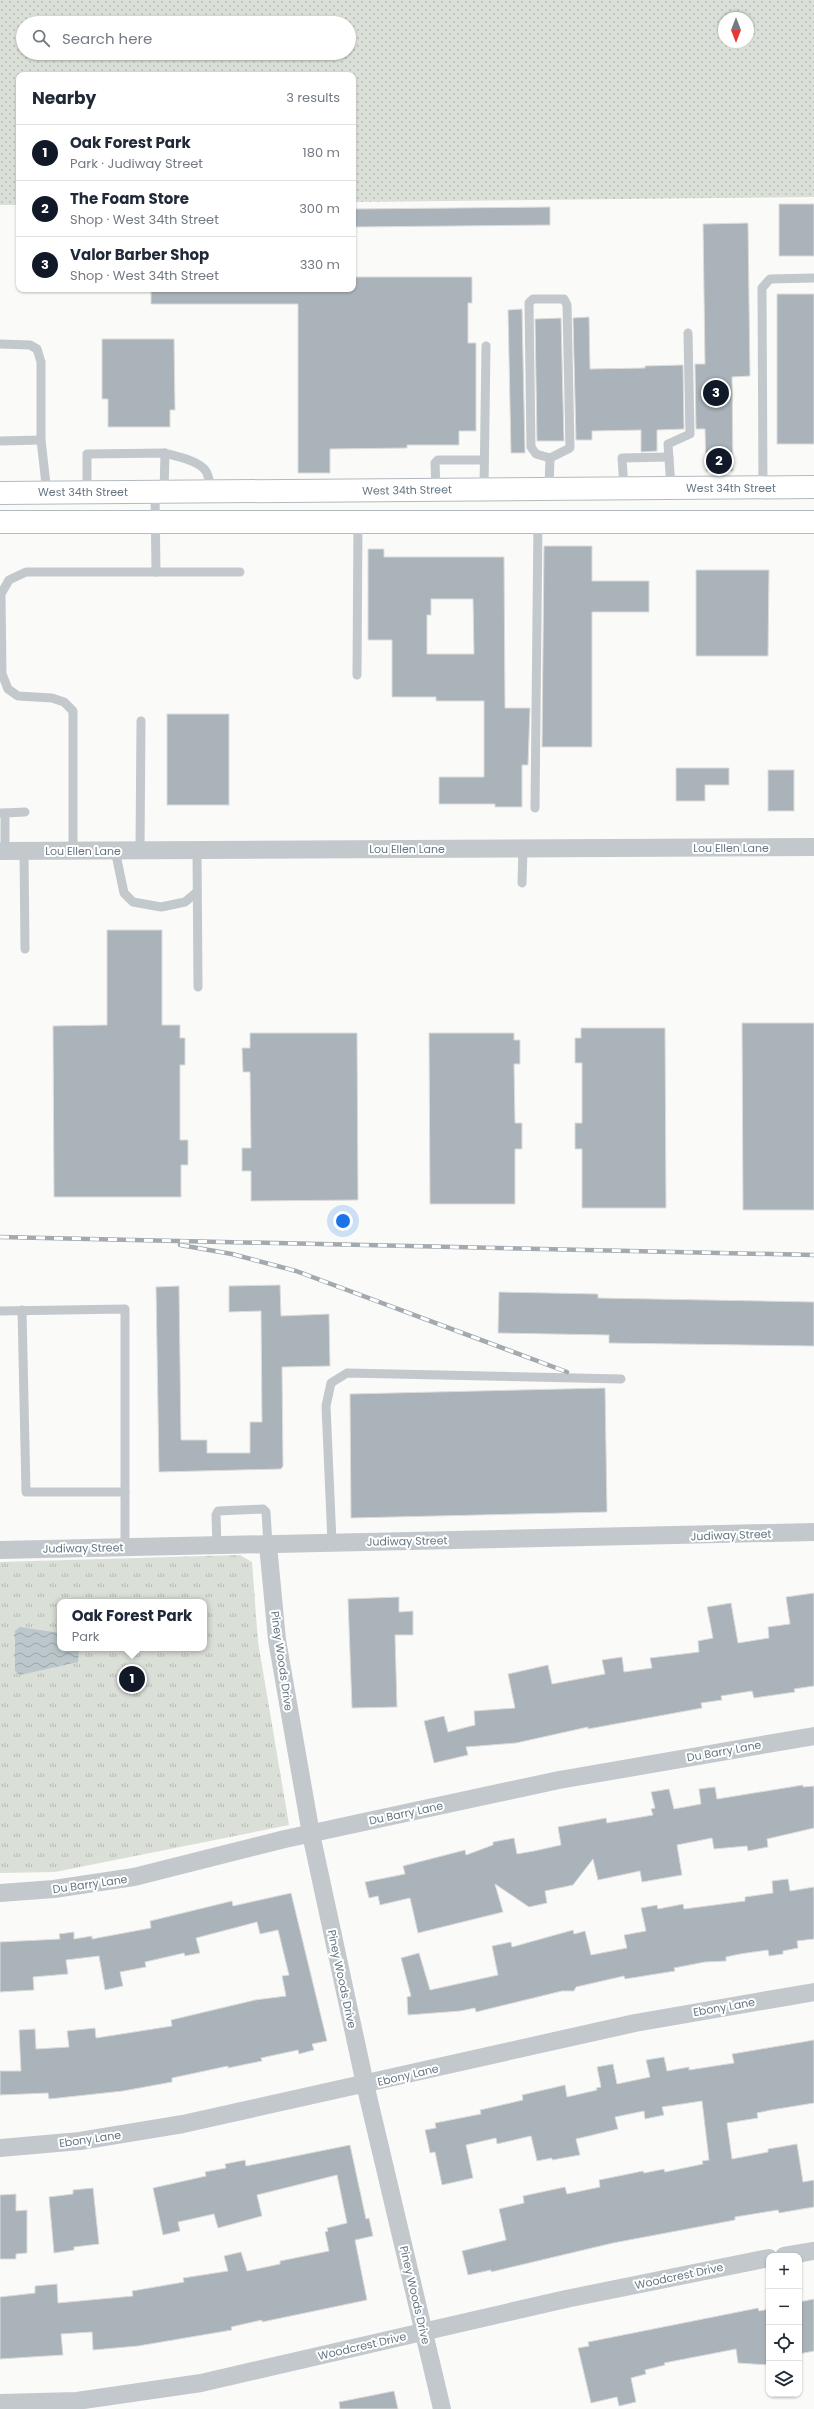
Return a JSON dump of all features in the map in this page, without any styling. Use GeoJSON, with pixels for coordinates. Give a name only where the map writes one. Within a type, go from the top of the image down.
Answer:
{"type":"FeatureCollection","features":[{"type":"Feature","properties":{"kind":"main road","name":"West 34th Street"},"geometry":{"type":"LineString","coordinates":[[0,493],[814,487]]}},
{"type":"Feature","properties":{"kind":"main road"},"geometry":{"type":"LineString","coordinates":[[633,488],[642,522]]}},
{"type":"Feature","properties":{"kind":"main road"},"geometry":{"type":"LineString","coordinates":[[406,490],[407,521]]}},
{"type":"Feature","properties":{"kind":"main road"},"geometry":{"type":"LineString","coordinates":[[0,522],[814,522]]}},
{"type":"Feature","properties":{"kind":"street","name":"Lou Ellen Lane"},"geometry":{"type":"LineString","coordinates":[[2,851],[814,847]]}},
{"type":"Feature","properties":{"kind":"street","name":"Judiway Street"},"geometry":{"type":"LineString","coordinates":[[0,1550],[814,1532]]}},
{"type":"Feature","properties":{"kind":"street","name":"Piney Woods Drive"},"geometry":{"type":"LineString","coordinates":[[268,1545],[277,1640],[311,1834],[365,2084],[442,2409]]}},
{"type":"Feature","properties":{"kind":"street","name":"Du Barry Lane"},"geometry":{"type":"LineString","coordinates":[[0,1893],[54,1890],[134,1877],[311,1834],[559,1780],[814,1736]]}},
{"type":"Feature","properties":{"kind":"street","name":"Ebony Lane"},"geometry":{"type":"LineString","coordinates":[[0,2148],[80,2141],[183,2124],[635,2023],[814,1992]]}},
{"type":"Feature","properties":{"kind":"street"},"geometry":{"type":"LineString","coordinates":[[802,2253],[814,2251]]}},
{"type":"Feature","properties":{"kind":"street","name":"Woodcrest Drive"},"geometry":{"type":"LineString","coordinates":[[0,2403],[77,2400],[201,2383],[566,2300],[766,2259]]}},
{"type":"Feature","properties":{"kind":"lane"},"geometry":{"type":"LineString","coordinates":[[763,488],[762,288],[770,279],[814,278]]}},
{"type":"Feature","properties":{"kind":"lane"},"geometry":{"type":"LineString","coordinates":[[533,299],[564,299],[566,305],[570,448],[550,458],[536,454],[531,447],[529,303],[533,299]]}},
{"type":"Feature","properties":{"kind":"lane"},"geometry":{"type":"LineString","coordinates":[[671,488],[668,444],[690,434],[688,333]]}},
{"type":"Feature","properties":{"kind":"lane"},"geometry":{"type":"LineString","coordinates":[[0,344],[30,345],[37,350],[41,362],[41,440],[47,493]]}},
{"type":"Feature","properties":{"kind":"lane"},"geometry":{"type":"LineString","coordinates":[[484,489],[486,346]]}},
{"type":"Feature","properties":{"kind":"lane"},"geometry":{"type":"LineString","coordinates":[[0,440],[41,440]]}},
{"type":"Feature","properties":{"kind":"lane"},"geometry":{"type":"LineString","coordinates":[[87,492],[87,454],[165,453],[205,469],[208,476],[210,492]]}},
{"type":"Feature","properties":{"kind":"lane"},"geometry":{"type":"LineString","coordinates":[[156,572],[155,522],[165,453]]}},
{"type":"Feature","properties":{"kind":"lane"},"geometry":{"type":"LineString","coordinates":[[633,488],[622,458],[669,457]]}},
{"type":"Feature","properties":{"kind":"lane"},"geometry":{"type":"LineString","coordinates":[[549,488],[550,458]]}},
{"type":"Feature","properties":{"kind":"lane"},"geometry":{"type":"LineString","coordinates":[[436,489],[435,463],[438,460],[484,460]]}},
{"type":"Feature","properties":{"kind":"lane"},"geometry":{"type":"LineString","coordinates":[[357,674],[358,521]]}},
{"type":"Feature","properties":{"kind":"lane"},"geometry":{"type":"LineString","coordinates":[[535,808],[538,521]]}},
{"type":"Feature","properties":{"kind":"lane"},"geometry":{"type":"LineString","coordinates":[[73,851],[73,711],[64,702],[52,698],[18,696],[8,689],[2,674],[1,594],[9,580],[26,572],[240,572]]}},
{"type":"Feature","properties":{"kind":"lane"},"geometry":{"type":"LineString","coordinates":[[140,850],[141,721]]}},
{"type":"Feature","properties":{"kind":"lane"},"geometry":{"type":"LineString","coordinates":[[2,851],[2,813],[25,812]]}},
{"type":"Feature","properties":{"kind":"lane"},"geometry":{"type":"LineString","coordinates":[[522,883],[523,848]]}},
{"type":"Feature","properties":{"kind":"lane"},"geometry":{"type":"LineString","coordinates":[[115,850],[124,893],[133,902],[161,907],[185,902],[197,892]]}},
{"type":"Feature","properties":{"kind":"lane"},"geometry":{"type":"LineString","coordinates":[[197,850],[198,987]]}},
{"type":"Feature","properties":{"kind":"lane"},"geometry":{"type":"LineString","coordinates":[[24,851],[25,949]]}},
{"type":"Feature","properties":{"kind":"lane"},"geometry":{"type":"LineString","coordinates":[[0,1311],[125,1309],[125,1547]]}},
{"type":"Feature","properties":{"kind":"lane"},"geometry":{"type":"LineString","coordinates":[[22,1310],[26,1492],[125,1492]]}},
{"type":"Feature","properties":{"kind":"lane"},"geometry":{"type":"LineString","coordinates":[[332,1542],[326,1406],[331,1383],[347,1374],[621,1379]]}},
{"type":"Feature","properties":{"kind":"lane"},"geometry":{"type":"LineString","coordinates":[[217,1546],[216,1515],[218,1511],[263,1509],[266,1512],[268,1545]]}},
{"type":"Feature","properties":{"kind":"green space"},"geometry":{"type":"Polygon","coordinates":[[[0,0],[814,0],[814,197],[356,202],[356,72],[16,72],[16,205],[0,205],[0,0]]]}},
{"type":"Feature","properties":{"kind":"green space"},"geometry":{"type":"Polygon","coordinates":[[[240,1555],[252,1562],[258,1642],[289,1825],[55,1872],[0,1873],[0,1562],[240,1555]]]}},
{"type":"Feature","properties":{"kind":"water"},"geometry":{"type":"Polygon","coordinates":[[[20,1627],[57,1633],[57,1651],[79,1651],[78,1662],[20,1675],[15,1671],[15,1631],[20,1627]]]}},
{"type":"Feature","properties":{"kind":"building"},"geometry":{"type":"Polygon","coordinates":[[[779,204],[814,204],[814,256],[779,256],[779,204]]]}},
{"type":"Feature","properties":{"kind":"building"},"geometry":{"type":"Polygon","coordinates":[[[550,207],[550,225],[356,227],[356,209],[550,207]]]}},
{"type":"Feature","properties":{"kind":"building"},"geometry":{"type":"Polygon","coordinates":[[[748,223],[750,376],[732,377],[733,471],[706,471],[705,429],[696,429],[695,364],[705,364],[703,224],[748,223]]]}},
{"type":"Feature","properties":{"kind":"building"},"geometry":{"type":"Polygon","coordinates":[[[356,277],[472,277],[472,303],[468,303],[468,343],[476,343],[476,431],[459,431],[459,445],[407,445],[407,448],[330,449],[330,473],[298,473],[298,304],[151,304],[151,292],[356,292],[356,277]]]}},
{"type":"Feature","properties":{"kind":"building"},"geometry":{"type":"Polygon","coordinates":[[[777,294],[814,294],[814,444],[777,444],[777,294]]]}},
{"type":"Feature","properties":{"kind":"building"},"geometry":{"type":"Polygon","coordinates":[[[522,309],[525,453],[511,453],[508,310],[522,309]]]}},
{"type":"Feature","properties":{"kind":"building"},"geometry":{"type":"Polygon","coordinates":[[[589,317],[590,369],[645,368],[645,366],[683,365],[684,429],[657,430],[657,451],[641,452],[641,430],[592,431],[592,440],[576,440],[573,318],[589,317]]]}},
{"type":"Feature","properties":{"kind":"building"},"geometry":{"type":"Polygon","coordinates":[[[561,318],[564,441],[537,441],[535,319],[561,318]]]}},
{"type":"Feature","properties":{"kind":"building"},"geometry":{"type":"Polygon","coordinates":[[[102,339],[174,339],[175,410],[170,410],[170,427],[108,427],[108,399],[102,399],[102,339]]]}},
{"type":"Feature","properties":{"kind":"building"},"geometry":{"type":"Polygon","coordinates":[[[544,546],[592,546],[592,581],[649,581],[649,612],[592,612],[592,747],[542,747],[544,546]]]}},
{"type":"Feature","properties":{"kind":"building"},"geometry":{"type":"Polygon","coordinates":[[[368,549],[384,549],[384,557],[504,557],[505,708],[530,708],[528,765],[522,765],[522,807],[495,807],[495,804],[439,804],[439,777],[484,777],[484,701],[436,701],[436,697],[392,697],[392,640],[368,640],[368,549]],[[431,599],[431,615],[427,615],[427,654],[474,654],[473,599],[431,599]]]}},
{"type":"Feature","properties":{"kind":"building"},"geometry":{"type":"Polygon","coordinates":[[[696,570],[769,570],[768,656],[696,656],[696,570]]]}},
{"type":"Feature","properties":{"kind":"building"},"geometry":{"type":"Polygon","coordinates":[[[167,714],[229,714],[229,805],[167,805],[167,714]]]}},
{"type":"Feature","properties":{"kind":"building"},"geometry":{"type":"Polygon","coordinates":[[[676,768],[729,768],[729,785],[705,785],[705,801],[676,801],[676,768]]]}},
{"type":"Feature","properties":{"kind":"building"},"geometry":{"type":"Polygon","coordinates":[[[768,770],[794,770],[794,811],[768,811],[768,770]]]}},
{"type":"Feature","properties":{"kind":"building"},"geometry":{"type":"Polygon","coordinates":[[[107,930],[162,930],[162,1025],[180,1025],[180,1038],[185,1038],[185,1065],[180,1065],[180,1140],[188,1140],[188,1165],[181,1165],[181,1197],[54,1197],[53,1026],[107,1025],[107,930]]]}},
{"type":"Feature","properties":{"kind":"building"},"geometry":{"type":"Polygon","coordinates":[[[742,1023],[814,1023],[814,1210],[743,1210],[742,1023]]]}},
{"type":"Feature","properties":{"kind":"building"},"geometry":{"type":"Polygon","coordinates":[[[581,1028],[665,1028],[666,1208],[582,1208],[582,1149],[575,1149],[575,1123],[582,1123],[582,1063],[575,1063],[575,1038],[581,1038],[581,1028]]]}},
{"type":"Feature","properties":{"kind":"building"},"geometry":{"type":"Polygon","coordinates":[[[250,1033],[357,1033],[358,1200],[251,1201],[251,1171],[242,1171],[242,1148],[251,1148],[250,1072],[243,1072],[242,1048],[250,1048],[250,1033]]]}},
{"type":"Feature","properties":{"kind":"building"},"geometry":{"type":"Polygon","coordinates":[[[429,1033],[514,1033],[514,1040],[520,1040],[520,1064],[514,1064],[515,1123],[522,1123],[522,1149],[515,1149],[515,1204],[430,1204],[429,1033]]]}},
{"type":"Feature","properties":{"kind":"building"},"geometry":{"type":"Polygon","coordinates":[[[280,1285],[281,1316],[329,1314],[330,1366],[282,1367],[283,1466],[281,1469],[159,1472],[156,1287],[179,1286],[181,1440],[207,1440],[207,1453],[250,1453],[250,1422],[262,1422],[261,1311],[229,1312],[229,1286],[280,1285]]]}},
{"type":"Feature","properties":{"kind":"building"},"geometry":{"type":"Polygon","coordinates":[[[499,1292],[598,1294],[598,1298],[814,1302],[814,1346],[609,1343],[609,1335],[498,1333],[499,1292]]]}},
{"type":"Feature","properties":{"kind":"building"},"geometry":{"type":"Polygon","coordinates":[[[605,1388],[607,1512],[351,1518],[350,1394],[605,1388]]]}},
{"type":"Feature","properties":{"kind":"building"},"geometry":{"type":"Polygon","coordinates":[[[814,1593],[814,1686],[794,1689],[795,1692],[754,1698],[752,1691],[721,1696],[722,1700],[701,1703],[702,1708],[588,1729],[588,1727],[516,1743],[466,1747],[468,1755],[434,1763],[424,1721],[444,1716],[448,1732],[475,1725],[474,1711],[515,1708],[508,1674],[548,1665],[552,1684],[605,1674],[602,1660],[622,1657],[624,1672],[652,1668],[650,1658],[699,1652],[698,1641],[713,1638],[707,1607],[731,1603],[738,1643],[769,1638],[768,1627],[790,1624],[786,1597],[814,1593]]]}},
{"type":"Feature","properties":{"kind":"building"},"geometry":{"type":"Polygon","coordinates":[[[399,1597],[399,1612],[413,1611],[413,1635],[395,1635],[397,1707],[352,1708],[348,1599],[399,1597]]]}},
{"type":"Feature","properties":{"kind":"building"},"geometry":{"type":"Polygon","coordinates":[[[803,1785],[803,1787],[814,1786],[814,1828],[767,1839],[768,1847],[748,1851],[747,1846],[714,1849],[712,1838],[677,1845],[682,1875],[642,1882],[640,1871],[598,1880],[593,1859],[573,1885],[545,1891],[547,1903],[529,1907],[495,1884],[503,1912],[418,1933],[410,1898],[380,1905],[378,1896],[369,1898],[365,1882],[405,1874],[403,1866],[465,1850],[466,1855],[493,1845],[493,1842],[514,1838],[517,1854],[561,1845],[558,1827],[606,1818],[607,1823],[653,1815],[651,1809],[655,1808],[651,1792],[669,1789],[674,1809],[701,1804],[699,1789],[715,1787],[717,1799],[803,1785]]]}},
{"type":"Feature","properties":{"kind":"building"},"geometry":{"type":"Polygon","coordinates":[[[788,1879],[790,1891],[814,1887],[814,1939],[797,1941],[798,1948],[783,1951],[783,1954],[769,1956],[768,1950],[740,1954],[726,1957],[726,1961],[705,1962],[674,1968],[675,1971],[625,1979],[624,1976],[576,1987],[574,1991],[562,1991],[476,2012],[475,2008],[460,2011],[408,2015],[407,1997],[411,1996],[401,1958],[419,1953],[430,1990],[498,1975],[492,1946],[511,1942],[512,1947],[573,1930],[574,1934],[585,1931],[591,1955],[627,1948],[624,1935],[646,1931],[641,1908],[657,1905],[658,1909],[683,1904],[684,1909],[745,1901],[745,1897],[773,1893],[772,1881],[788,1879]]]}},
{"type":"Feature","properties":{"kind":"building"},"geometry":{"type":"Polygon","coordinates":[[[291,1893],[327,2041],[312,2044],[314,2050],[299,2054],[298,2050],[261,2058],[262,2061],[228,2068],[228,2066],[172,2078],[172,2082],[123,2091],[49,2099],[48,2093],[0,2095],[0,2071],[21,2071],[19,2030],[35,2029],[36,2049],[69,2047],[67,2031],[95,2028],[96,2038],[172,2026],[171,2020],[255,2000],[286,1996],[282,1976],[289,1975],[278,1930],[260,1934],[257,1922],[196,1938],[200,1953],[185,1956],[184,1953],[145,1962],[146,1967],[120,1972],[123,1986],[105,1990],[99,1956],[66,1960],[68,1974],[33,1977],[34,1990],[0,1992],[0,1942],[60,1939],[59,1934],[74,1932],[74,1939],[92,1936],[92,1939],[151,1928],[150,1921],[232,1901],[233,1906],[291,1893]]]}},
{"type":"Feature","properties":{"kind":"building"},"geometry":{"type":"Polygon","coordinates":[[[814,2040],[814,2103],[757,2113],[758,2118],[727,2123],[732,2159],[768,2152],[768,2149],[797,2144],[803,2182],[814,2180],[814,2207],[779,2213],[778,2210],[735,2217],[735,2220],[613,2243],[491,2272],[491,2270],[468,2275],[462,2251],[506,2240],[499,2209],[524,2203],[523,2196],[565,2187],[567,2194],[600,2187],[599,2180],[643,2171],[644,2173],[664,2169],[665,2172],[703,2164],[702,2161],[709,2160],[702,2101],[662,2107],[664,2115],[645,2119],[644,2111],[615,2117],[618,2129],[576,2139],[580,2155],[537,2161],[531,2136],[497,2144],[496,2138],[466,2145],[473,2178],[442,2185],[435,2152],[430,2153],[425,2130],[436,2128],[435,2123],[481,2114],[480,2110],[523,2100],[522,2095],[565,2085],[567,2097],[597,2090],[596,2088],[601,2087],[597,2067],[613,2064],[617,2084],[650,2077],[646,2060],[664,2057],[667,2071],[689,2067],[689,2070],[734,2063],[732,2054],[814,2040]]]}},
{"type":"Feature","properties":{"kind":"building"},"geometry":{"type":"Polygon","coordinates":[[[350,2145],[366,2219],[369,2218],[373,2236],[355,2240],[367,2300],[262,2322],[262,2320],[231,2327],[232,2330],[138,2346],[93,2350],[92,2332],[61,2334],[63,2355],[0,2359],[0,2297],[35,2293],[35,2286],[57,2284],[58,2303],[133,2296],[132,2291],[184,2282],[183,2278],[228,2271],[224,2256],[241,2252],[247,2271],[280,2264],[280,2261],[329,2251],[325,2232],[328,2231],[327,2228],[347,2223],[337,2175],[257,2195],[262,2216],[218,2228],[214,2214],[178,2222],[180,2231],[163,2235],[153,2188],[206,2176],[205,2172],[226,2168],[225,2164],[245,2160],[246,2166],[350,2145]]]}},
{"type":"Feature","properties":{"kind":"building"},"geometry":{"type":"Polygon","coordinates":[[[93,2188],[99,2244],[74,2247],[74,2250],[54,2253],[49,2197],[73,2194],[73,2190],[93,2188]]]}},
{"type":"Feature","properties":{"kind":"building"},"geometry":{"type":"Polygon","coordinates":[[[16,2194],[16,2211],[27,2210],[27,2253],[16,2254],[16,2259],[0,2259],[0,2195],[16,2194]]]}},
{"type":"Feature","properties":{"kind":"building"},"geometry":{"type":"Polygon","coordinates":[[[814,2299],[814,2351],[802,2353],[802,2325],[802,2301],[814,2299]]]}},
{"type":"Feature","properties":{"kind":"building"},"geometry":{"type":"Polygon","coordinates":[[[758,2308],[759,2311],[766,2310],[766,2365],[738,2363],[736,2349],[664,2363],[665,2365],[645,2370],[646,2374],[631,2378],[636,2402],[619,2406],[617,2397],[591,2403],[578,2348],[589,2346],[588,2342],[758,2308]]]}},
{"type":"Feature","properties":{"kind":"building"},"geometry":{"type":"Polygon","coordinates":[[[394,2391],[398,2409],[340,2409],[339,2402],[394,2391]]]}},
{"type":"Feature","properties":{"kind":"railway"},"geometry":{"type":"LineString","coordinates":[[0,1237],[814,1255]]}},
{"type":"Feature","properties":{"kind":"railway"},"geometry":{"type":"LineString","coordinates":[[180,1245],[232,1254],[296,1271],[567,1372]]}},
{"type":"Feature","properties":{"kind":"place","name":"Valor Barber Shop"},"geometry":{"type":"Point","coordinates":[716,393]}},
{"type":"Feature","properties":{"kind":"place","name":"The Foam Store"},"geometry":{"type":"Point","coordinates":[719,461]}},
{"type":"Feature","properties":{"kind":"place","name":"Oak Forest Park"},"geometry":{"type":"Point","coordinates":[132,1679]}}]}
